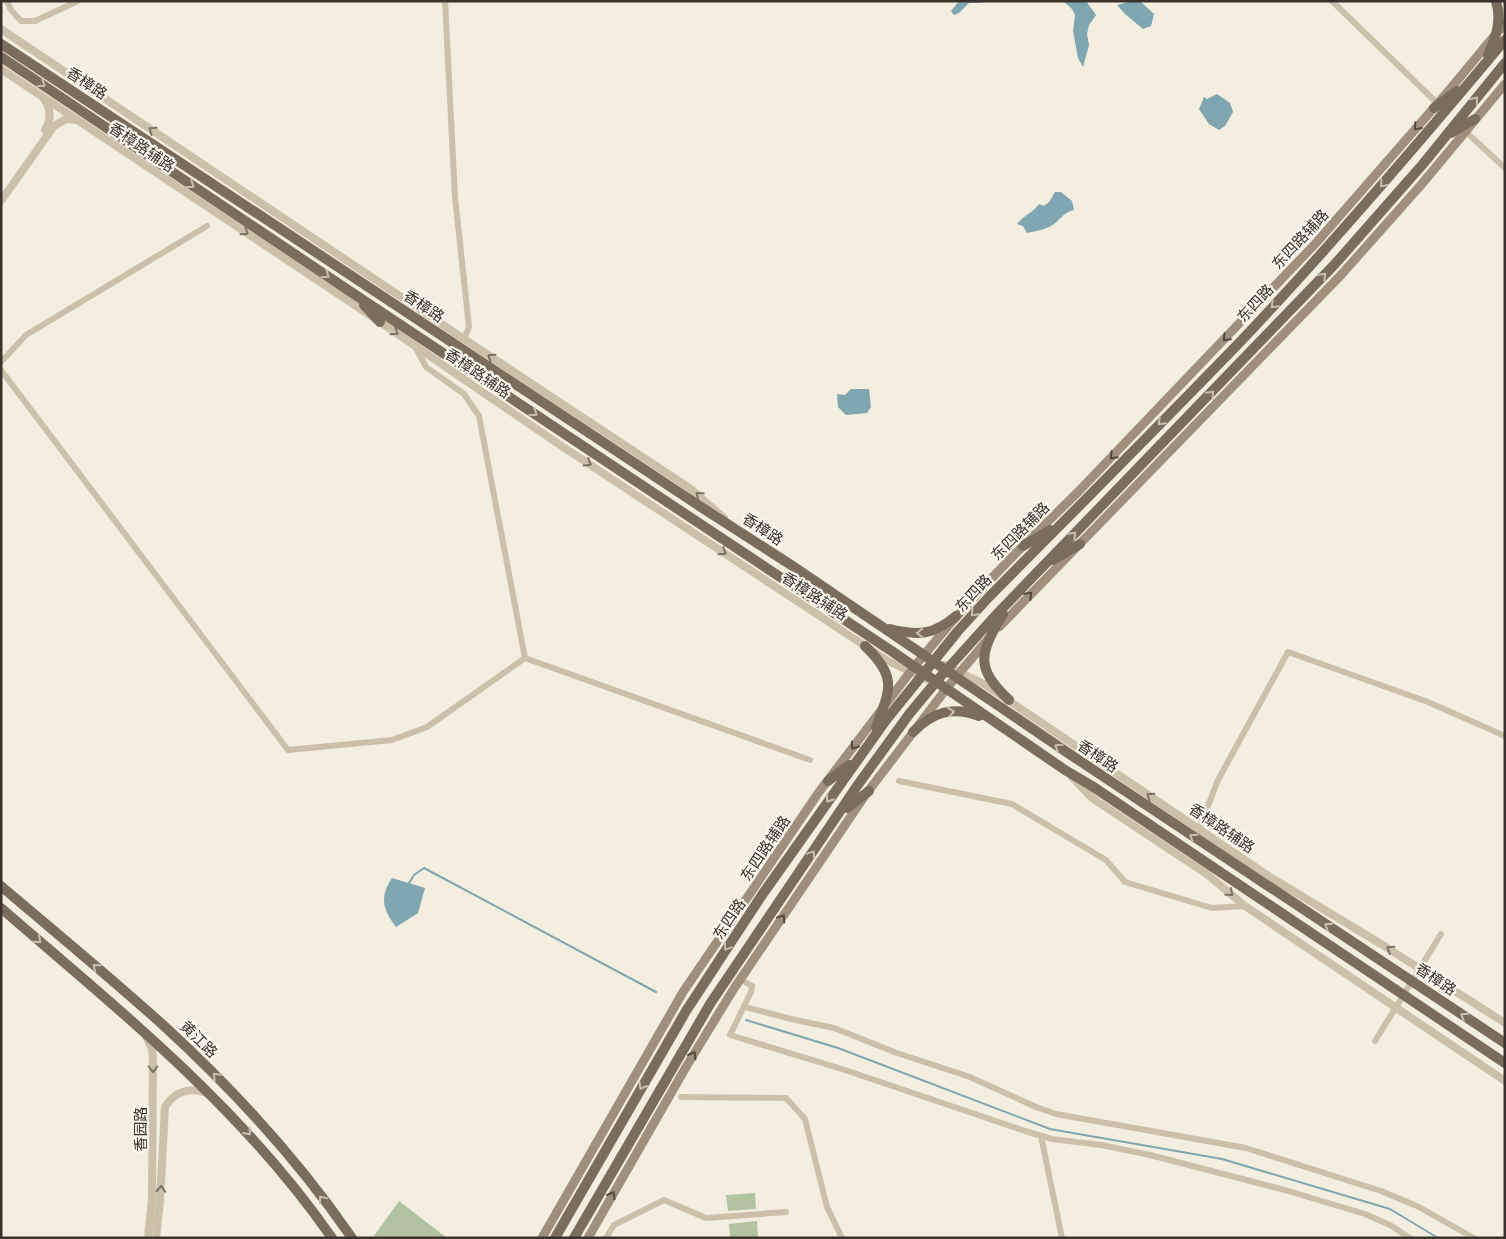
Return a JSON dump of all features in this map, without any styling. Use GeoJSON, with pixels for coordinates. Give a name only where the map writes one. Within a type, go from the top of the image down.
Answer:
{"type":"FeatureCollection","features":[{"type":"Feature","properties":{"kind":"main road"},"geometry":{"type":"LineString","coordinates":[[1495,3],[1499,13],[1500,37]]}},
{"type":"Feature","properties":{"kind":"main road","name":"东四路辅路"},"geometry":{"type":"LineString","coordinates":[[542,1238],[683,992],[828,781],[912,669],[956,616],[1078,492],[1309,250],[1436,106],[1500,37],[1505,23]]}},
{"type":"Feature","properties":{"kind":"main road","name":"东四路"},"geometry":{"type":"LineString","coordinates":[[555,1238],[686,1011],[768,887],[858,758],[933,661],[988,598],[1241,341],[1308,268],[1365,205],[1480,70],[1500,37]]}},
{"type":"Feature","properties":{"kind":"main road","name":"香樟路"},"geometry":{"type":"LineString","coordinates":[[1,44],[735,528],[933,661],[957,674],[1145,805],[1505,1043]]}},
{"type":"Feature","properties":{"kind":"main road","name":"香樟路"},"geometry":{"type":"LineString","coordinates":[[1,57],[912,669],[946,689],[1065,770],[1092,786],[1505,1063]]}},
{"type":"Feature","properties":{"kind":"main road","name":"东四路"},"geometry":{"type":"LineString","coordinates":[[574,1238],[705,1012],[876,758],[935,683],[1014,596],[1335,264],[1446,136],[1505,63]]}},
{"type":"Feature","properties":{"kind":"main road"},"geometry":{"type":"LineString","coordinates":[[1436,106],[1470,82]]}},
{"type":"Feature","properties":{"kind":"main road"},"geometry":{"type":"LineString","coordinates":[[588,1238],[686,1067],[740,979],[869,791],[957,674],[990,636],[1117,508],[1281,335],[1336,281],[1421,185],[1505,84]]}},
{"type":"Feature","properties":{"kind":"main road"},"geometry":{"type":"LineString","coordinates":[[1446,136],[1475,119]]}},
{"type":"Feature","properties":{"kind":"main road"},"geometry":{"type":"LineString","coordinates":[[351,292],[380,322]]}},
{"type":"Feature","properties":{"kind":"main road"},"geometry":{"type":"LineString","coordinates":[[1023,546],[1062,523]]}},
{"type":"Feature","properties":{"kind":"main road"},"geometry":{"type":"LineString","coordinates":[[1042,567],[1080,544]]}},
{"type":"Feature","properties":{"kind":"main road"},"geometry":{"type":"LineString","coordinates":[[1009,700],[992,683],[984,667],[984,651],[990,636],[1014,596]]}},
{"type":"Feature","properties":{"kind":"main road"},"geometry":{"type":"LineString","coordinates":[[880,625],[907,633],[924,633],[939,629],[956,616]]}},
{"type":"Feature","properties":{"kind":"main road"},"geometry":{"type":"LineString","coordinates":[[865,646],[879,660],[886,674],[888,691],[870,742]]}},
{"type":"Feature","properties":{"kind":"main road"},"geometry":{"type":"LineString","coordinates":[[912,732],[930,718],[945,712],[964,711],[995,722]]}},
{"type":"Feature","properties":{"kind":"main road"},"geometry":{"type":"LineString","coordinates":[[828,781],[858,758]]}},
{"type":"Feature","properties":{"kind":"main road"},"geometry":{"type":"LineString","coordinates":[[840,813],[869,791]]}},
{"type":"Feature","properties":{"kind":"main road","name":"黄江路"},"geometry":{"type":"LineString","coordinates":[[1,886],[163,1025],[216,1076],[290,1159],[352,1238]]}},
{"type":"Feature","properties":{"kind":"main road","name":"黄江路"},"geometry":{"type":"LineString","coordinates":[[1,908],[137,1025],[212,1094],[278,1166],[332,1238]]}},
{"type":"Feature","properties":{"kind":"street"},"geometry":{"type":"LineString","coordinates":[[7,1],[11,10],[21,21],[35,22],[78,1]]}},
{"type":"Feature","properties":{"kind":"street"},"geometry":{"type":"LineString","coordinates":[[445,1],[455,198],[469,327],[464,340]]}},
{"type":"Feature","properties":{"kind":"street"},"geometry":{"type":"LineString","coordinates":[[1332,1],[1436,106]]}},
{"type":"Feature","properties":{"kind":"street"},"geometry":{"type":"LineString","coordinates":[[1,29],[464,340],[691,489],[735,528]]}},
{"type":"Feature","properties":{"kind":"street","name":"香樟路辅路"},"geometry":{"type":"LineString","coordinates":[[1,69],[380,322],[557,443],[865,646],[888,661],[912,669]]}},
{"type":"Feature","properties":{"kind":"street"},"geometry":{"type":"LineString","coordinates":[[1,194],[48,125],[50,113],[48,106],[41,96]]}},
{"type":"Feature","properties":{"kind":"street"},"geometry":{"type":"LineString","coordinates":[[1,201],[54,126],[72,119],[81,122]]}},
{"type":"Feature","properties":{"kind":"street"},"geometry":{"type":"LineString","coordinates":[[1466,132],[1505,168]]}},
{"type":"Feature","properties":{"kind":"street"},"geometry":{"type":"LineString","coordinates":[[1,362],[26,335],[207,226]]}},
{"type":"Feature","properties":{"kind":"street"},"geometry":{"type":"LineString","coordinates":[[415,346],[426,367],[464,394],[479,416],[525,658]]}},
{"type":"Feature","properties":{"kind":"street"},"geometry":{"type":"LineString","coordinates":[[1,370],[288,750],[392,740],[427,727],[525,658]]}},
{"type":"Feature","properties":{"kind":"street"},"geometry":{"type":"LineString","coordinates":[[1199,829],[1218,780],[1288,652],[1428,702],[1505,736]]}},
{"type":"Feature","properties":{"kind":"street"},"geometry":{"type":"LineString","coordinates":[[525,658],[810,760]]}},
{"type":"Feature","properties":{"kind":"street","name":"香樟路辅路"},"geometry":{"type":"LineString","coordinates":[[957,674],[984,684],[1270,877],[1420,968],[1505,1023]]}},
{"type":"Feature","properties":{"kind":"street","name":"香樟路"},"geometry":{"type":"LineString","coordinates":[[1065,770],[1092,798],[1208,875],[1245,906],[1505,1081]]}},
{"type":"Feature","properties":{"kind":"street"},"geometry":{"type":"LineString","coordinates":[[899,781],[1012,804],[1106,860],[1125,882],[1212,908],[1245,906]]}},
{"type":"Feature","properties":{"kind":"street"},"geometry":{"type":"LineString","coordinates":[[1375,1041],[1441,934]]}},
{"type":"Feature","properties":{"kind":"street"},"geometry":{"type":"LineString","coordinates":[[740,979],[752,986],[745,1007],[730,1035],[845,1070],[1042,1136],[1150,1155],[1285,1190],[1364,1214],[1390,1225],[1410,1238]]}},
{"type":"Feature","properties":{"kind":"street"},"geometry":{"type":"LineString","coordinates":[[745,1007],[834,1028],[897,1053],[970,1077],[1056,1114],[1246,1148],[1380,1191],[1417,1206],[1474,1238]]}},
{"type":"Feature","properties":{"kind":"street","name":"香园路"},"geometry":{"type":"LineString","coordinates":[[137,1025],[148,1039],[152,1048],[153,1059],[153,1182],[148,1238]]}},
{"type":"Feature","properties":{"kind":"street","name":"香园路"},"geometry":{"type":"LineString","coordinates":[[156,1238],[165,1106],[172,1098],[187,1090],[201,1090],[212,1094]]}},
{"type":"Feature","properties":{"kind":"street"},"geometry":{"type":"LineString","coordinates":[[681,1097],[786,1098],[806,1119],[827,1207],[842,1238]]}},
{"type":"Feature","properties":{"kind":"street"},"geometry":{"type":"LineString","coordinates":[[1042,1136],[1062,1238]]}},
{"type":"Feature","properties":{"kind":"street"},"geometry":{"type":"LineString","coordinates":[[606,1238],[614,1226],[664,1200],[706,1218],[786,1212]]}},
{"type":"Feature","properties":{"kind":"green space"},"geometry":{"type":"Polygon","coordinates":[[[755,1193],[756,1209],[728,1211],[726,1195],[755,1193]]]}},
{"type":"Feature","properties":{"kind":"green space"},"geometry":{"type":"Polygon","coordinates":[[[399,1201],[447,1238],[375,1238],[374,1236],[399,1201]]]}},
{"type":"Feature","properties":{"kind":"green space"},"geometry":{"type":"Polygon","coordinates":[[[757,1221],[758,1237],[730,1238],[729,1224],[757,1221]]]}},
{"type":"Feature","properties":{"kind":"water"},"geometry":{"type":"Polygon","coordinates":[[[959,1],[990,1],[969,3],[959,13],[954,15],[951,11],[959,1]]]}},
{"type":"Feature","properties":{"kind":"water"},"geometry":{"type":"Polygon","coordinates":[[[1063,1],[1086,1],[1096,15],[1089,25],[1087,34],[1089,45],[1083,67],[1078,58],[1073,31],[1075,15],[1072,9],[1063,1]]]}},
{"type":"Feature","properties":{"kind":"water"},"geometry":{"type":"Polygon","coordinates":[[[1140,1],[1154,14],[1151,26],[1143,29],[1117,5],[1140,1]]]}},
{"type":"Feature","properties":{"kind":"water"},"geometry":{"type":"Polygon","coordinates":[[[1217,94],[1230,103],[1233,112],[1225,126],[1219,130],[1209,124],[1199,109],[1204,97],[1207,99],[1217,94]]]}},
{"type":"Feature","properties":{"kind":"water"},"geometry":{"type":"Polygon","coordinates":[[[1055,192],[1061,192],[1072,201],[1074,210],[1067,213],[1051,226],[1027,233],[1023,226],[1017,224],[1039,204],[1044,206],[1049,202],[1055,192]]]}},
{"type":"Feature","properties":{"kind":"water"},"geometry":{"type":"Polygon","coordinates":[[[851,389],[869,389],[871,407],[867,413],[846,415],[838,407],[837,394],[845,395],[851,389]]]}},
{"type":"Feature","properties":{"kind":"water"},"geometry":{"type":"Polygon","coordinates":[[[392,878],[425,888],[418,913],[396,927],[388,915],[384,903],[385,891],[392,878]]]}},
{"type":"Feature","properties":{"kind":"waterway"},"geometry":{"type":"LineString","coordinates":[[409,883],[414,875],[424,868],[656,992]]}},
{"type":"Feature","properties":{"kind":"waterway"},"geometry":{"type":"LineString","coordinates":[[746,1020],[838,1048],[1050,1129],[1222,1159],[1390,1209],[1438,1238]]}}]}
